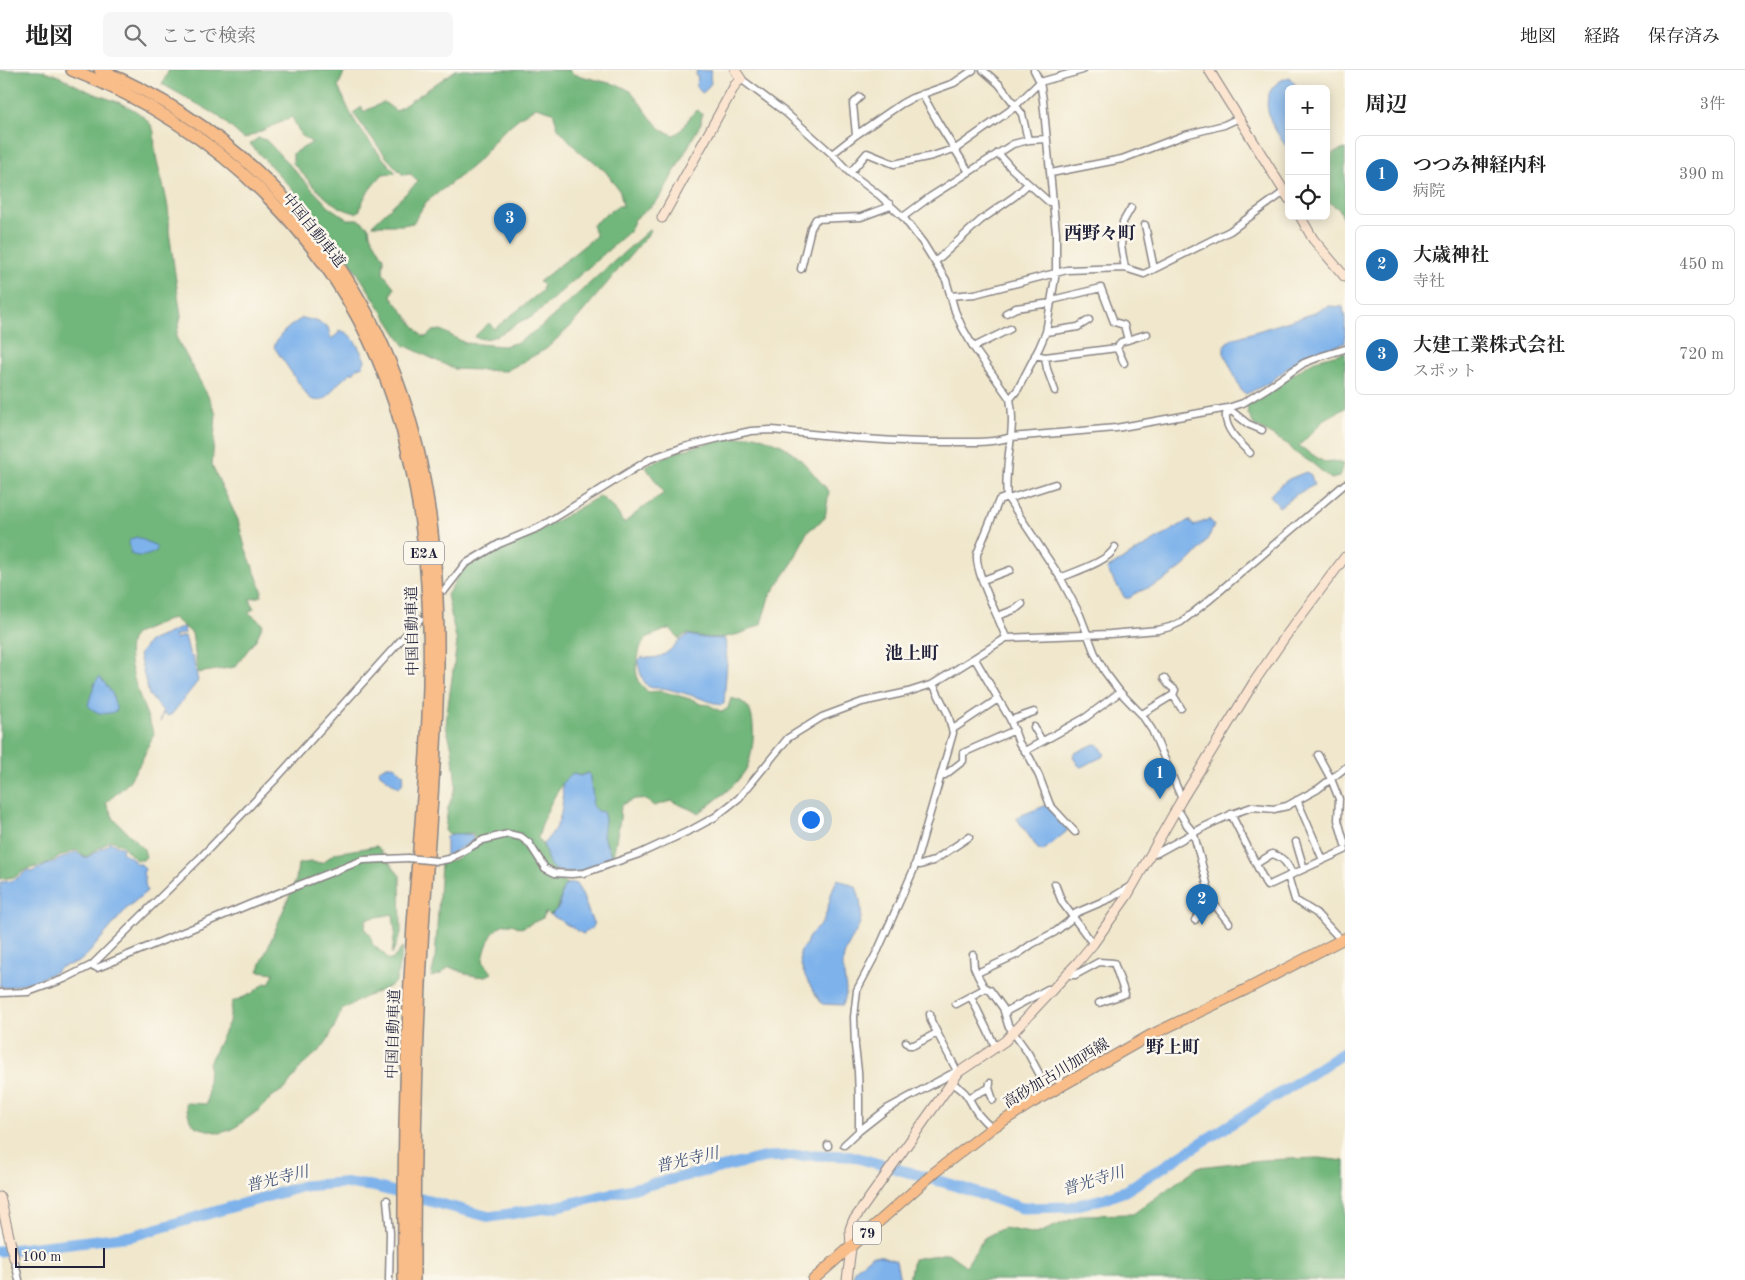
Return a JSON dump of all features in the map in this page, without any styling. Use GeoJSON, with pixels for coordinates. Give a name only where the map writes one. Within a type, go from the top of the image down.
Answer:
{"type":"FeatureCollection","features":[{"type":"Feature","properties":{"kind":"highway","name":"中国自動車道"},"geometry":{"type":"LineString","coordinates":[[72,70],[129,95],[184,127],[235,166],[279,209],[319,258],[356,315],[382,372],[404,436],[412,468],[423,542],[429,634],[426,734],[408,1019],[409,1213],[414,1280]]}},
{"type":"Feature","properties":{"kind":"highway","name":"中国自動車道"},"geometry":{"type":"LineString","coordinates":[[100,70],[162,101],[218,138],[266,179],[309,226],[347,280],[380,339],[401,392],[414,432],[422,466],[434,542],[439,634],[437,735],[409,1185]]}},
{"type":"Feature","properties":{"kind":"highway","name":"中国自動車道"},"geometry":{"type":"LineString","coordinates":[[404,1280],[409,1213]]}},
{"type":"Feature","properties":{"kind":"main road","name":"高砂加古川加西線"},"geometry":{"type":"LineString","coordinates":[[813,1280],[932,1174],[992,1128],[1062,1085],[1149,1036],[1247,989],[1343,939]]}},
{"type":"Feature","properties":{"kind":"street"},"geometry":{"type":"LineString","coordinates":[[735,70],[741,79],[785,112],[832,154],[850,173],[890,204],[903,217],[935,262],[946,280],[954,311],[974,347],[1010,399],[1012,406],[1011,437],[1005,482],[1008,498],[1060,578],[1080,615],[1095,654],[1105,672],[1120,692],[1142,714],[1152,730],[1182,799]]}},
{"type":"Feature","properties":{"kind":"street"},"geometry":{"type":"LineString","coordinates":[[832,154],[901,104],[954,82],[973,70]]}},
{"type":"Feature","properties":{"kind":"street"},"geometry":{"type":"LineString","coordinates":[[982,70],[999,84],[1016,105],[1025,123],[1028,140]]}},
{"type":"Feature","properties":{"kind":"street"},"geometry":{"type":"LineString","coordinates":[[1010,399],[1018,389],[1046,332],[1056,272],[1056,232],[1051,173],[1043,100],[1040,82],[1034,70]]}},
{"type":"Feature","properties":{"kind":"street"},"geometry":{"type":"LineString","coordinates":[[850,173],[867,153],[894,164],[954,149],[1016,105],[1040,82],[1084,70]]}},
{"type":"Feature","properties":{"kind":"street"},"geometry":{"type":"LineString","coordinates":[[1209,70],[1285,193]]}},
{"type":"Feature","properties":{"kind":"street"},"geometry":{"type":"LineString","coordinates":[[662,218],[735,85],[741,79]]}},
{"type":"Feature","properties":{"kind":"street"},"geometry":{"type":"LineString","coordinates":[[922,94],[969,172]]}},
{"type":"Feature","properties":{"kind":"street"},"geometry":{"type":"LineString","coordinates":[[856,135],[852,110],[853,104],[860,97]]}},
{"type":"Feature","properties":{"kind":"street"},"geometry":{"type":"LineString","coordinates":[[1051,173],[1122,159],[1185,135],[1238,118]]}},
{"type":"Feature","properties":{"kind":"street"},"geometry":{"type":"LineString","coordinates":[[903,217],[1013,144],[1047,138]]}},
{"type":"Feature","properties":{"kind":"street"},"geometry":{"type":"LineString","coordinates":[[998,153],[1028,184],[1049,202],[1053,201]]}},
{"type":"Feature","properties":{"kind":"street"},"geometry":{"type":"LineString","coordinates":[[935,262],[981,220],[1015,196],[1028,184]]}},
{"type":"Feature","properties":{"kind":"street"},"geometry":{"type":"LineString","coordinates":[[950,296],[975,294],[1056,272],[1090,268],[1125,268],[1144,274],[1230,231],[1285,196]]}},
{"type":"Feature","properties":{"kind":"street"},"geometry":{"type":"LineString","coordinates":[[801,269],[811,228],[816,220],[861,217],[888,207],[890,204]]}},
{"type":"Feature","properties":{"kind":"street"},"geometry":{"type":"LineString","coordinates":[[1125,268],[1121,246],[1124,222],[1131,208]]}},
{"type":"Feature","properties":{"kind":"street"},"geometry":{"type":"LineString","coordinates":[[1302,220],[1313,239],[1345,277]]}},
{"type":"Feature","properties":{"kind":"street"},"geometry":{"type":"LineString","coordinates":[[1145,225],[1154,269]]}},
{"type":"Feature","properties":{"kind":"street"},"geometry":{"type":"LineString","coordinates":[[1006,313],[1016,308],[1051,302],[1101,288],[1114,322],[1124,325],[1128,340]]}},
{"type":"Feature","properties":{"kind":"street"},"geometry":{"type":"LineString","coordinates":[[1046,332],[1078,327],[1089,320]]}},
{"type":"Feature","properties":{"kind":"street"},"geometry":{"type":"LineString","coordinates":[[974,347],[1010,329]]}},
{"type":"Feature","properties":{"kind":"street"},"geometry":{"type":"LineString","coordinates":[[1035,355],[1045,357],[1117,348],[1121,342],[1147,334]]}},
{"type":"Feature","properties":{"kind":"street"},"geometry":{"type":"LineString","coordinates":[[1117,348],[1124,363]]}},
{"type":"Feature","properties":{"kind":"street"},"geometry":{"type":"LineString","coordinates":[[445,590],[465,564],[500,544],[540,526],[650,459],[684,447],[752,431],[771,430],[894,442],[998,441],[1011,437],[1116,428],[1230,409],[1266,389],[1304,363],[1345,349]]}},
{"type":"Feature","properties":{"kind":"street"},"geometry":{"type":"LineString","coordinates":[[1045,357],[1055,391]]}},
{"type":"Feature","properties":{"kind":"street"},"geometry":{"type":"LineString","coordinates":[[1230,409],[1248,424],[1262,430]]}},
{"type":"Feature","properties":{"kind":"street"},"geometry":{"type":"LineString","coordinates":[[1230,409],[1226,414],[1230,430],[1250,453]]}},
{"type":"Feature","properties":{"kind":"street"},"geometry":{"type":"LineString","coordinates":[[1006,638],[978,567],[977,554],[999,500],[1055,484]]}},
{"type":"Feature","properties":{"kind":"street"},"geometry":{"type":"LineString","coordinates":[[92,964],[97,968],[253,903],[363,860],[408,858],[438,861],[449,859],[483,840],[508,834],[521,837],[529,843],[545,868],[555,873],[584,873],[612,865],[693,829],[715,817],[739,798],[788,738],[822,717],[862,702],[908,692],[933,684],[1006,638],[1158,630],[1181,622],[1345,484]]}},
{"type":"Feature","properties":{"kind":"street"},"geometry":{"type":"LineString","coordinates":[[1060,578],[1089,566],[1113,553],[1115,547]]}},
{"type":"Feature","properties":{"kind":"street"},"geometry":{"type":"LineString","coordinates":[[844,1145],[887,1109],[958,1072],[996,1048],[1053,990],[1093,944],[1131,888],[1176,809],[1254,682],[1345,557]]}},
{"type":"Feature","properties":{"kind":"street"},"geometry":{"type":"LineString","coordinates":[[983,580],[1010,570]]}},
{"type":"Feature","properties":{"kind":"street"},"geometry":{"type":"LineString","coordinates":[[998,616],[1016,609],[1022,604]]}},
{"type":"Feature","properties":{"kind":"street"},"geometry":{"type":"LineString","coordinates":[[0,993],[28,992],[64,979],[92,964],[193,865],[274,781],[420,619]]}},
{"type":"Feature","properties":{"kind":"street"},"geometry":{"type":"LineString","coordinates":[[975,659],[1011,720],[1019,743],[1039,776],[1050,804],[1075,832]]}},
{"type":"Feature","properties":{"kind":"street"},"geometry":{"type":"LineString","coordinates":[[1142,714],[1173,696],[1175,690],[1164,678]]}},
{"type":"Feature","properties":{"kind":"street"},"geometry":{"type":"LineString","coordinates":[[859,1131],[854,1017],[857,990],[916,864],[942,775],[953,729],[933,684]]}},
{"type":"Feature","properties":{"kind":"street"},"geometry":{"type":"LineString","coordinates":[[1025,751],[1085,718],[1120,692]]}},
{"type":"Feature","properties":{"kind":"street"},"geometry":{"type":"LineString","coordinates":[[1173,696],[1181,708]]}},
{"type":"Feature","properties":{"kind":"street"},"geometry":{"type":"LineString","coordinates":[[953,729],[998,699]]}},
{"type":"Feature","properties":{"kind":"street"},"geometry":{"type":"LineString","coordinates":[[1011,720],[1034,712]]}},
{"type":"Feature","properties":{"kind":"street"},"geometry":{"type":"LineString","coordinates":[[1034,727],[1042,741]]}},
{"type":"Feature","properties":{"kind":"street"},"geometry":{"type":"LineString","coordinates":[[942,775],[963,761],[963,753],[1015,730]]}},
{"type":"Feature","properties":{"kind":"street"},"geometry":{"type":"LineString","coordinates":[[1318,755],[1331,779],[1338,799],[1338,820],[1345,845]]}},
{"type":"Feature","properties":{"kind":"street"},"geometry":{"type":"LineString","coordinates":[[1150,855],[1231,814],[1252,807],[1274,809],[1287,806],[1318,789],[1345,768]]}},
{"type":"Feature","properties":{"kind":"street"},"geometry":{"type":"LineString","coordinates":[[1297,800],[1323,860]]}},
{"type":"Feature","properties":{"kind":"street"},"geometry":{"type":"LineString","coordinates":[[1176,809],[1179,811],[1186,826],[1194,832],[1210,894],[1215,905],[1229,923]]}},
{"type":"Feature","properties":{"kind":"street"},"geometry":{"type":"LineString","coordinates":[[1231,814],[1267,886],[1345,850]]}},
{"type":"Feature","properties":{"kind":"street"},"geometry":{"type":"LineString","coordinates":[[916,864],[933,861],[968,837]]}},
{"type":"Feature","properties":{"kind":"street"},"geometry":{"type":"LineString","coordinates":[[1296,842],[1304,869]]}},
{"type":"Feature","properties":{"kind":"street"},"geometry":{"type":"LineString","coordinates":[[1256,864],[1272,854],[1285,862],[1290,875],[1295,900],[1316,913],[1343,939]]}},
{"type":"Feature","properties":{"kind":"street"},"geometry":{"type":"LineString","coordinates":[[1055,884],[1062,902],[1093,944]]}},
{"type":"Feature","properties":{"kind":"street"},"geometry":{"type":"LineString","coordinates":[[977,972],[1018,954],[1055,932],[1083,909],[1111,898],[1129,887],[1131,888]]}},
{"type":"Feature","properties":{"kind":"street"},"geometry":{"type":"LineString","coordinates":[[1195,920],[1200,913],[1215,905]]}},
{"type":"Feature","properties":{"kind":"street"},"geometry":{"type":"LineString","coordinates":[[973,955],[977,972],[986,988],[990,990],[1005,1012],[1006,1021],[1041,1076],[1046,1078],[1055,1077],[1062,1085]]}},
{"type":"Feature","properties":{"kind":"street"},"geometry":{"type":"LineString","coordinates":[[1068,973],[1071,975],[1075,974],[1099,962],[1114,963],[1125,994],[1099,1003]]}},
{"type":"Feature","properties":{"kind":"street"},"geometry":{"type":"LineString","coordinates":[[956,1004],[986,988]]}},
{"type":"Feature","properties":{"kind":"street"},"geometry":{"type":"LineString","coordinates":[[1005,1012],[1048,989],[1053,990]]}},
{"type":"Feature","properties":{"kind":"street"},"geometry":{"type":"LineString","coordinates":[[971,997],[996,1048]]}},
{"type":"Feature","properties":{"kind":"street"},"geometry":{"type":"LineString","coordinates":[[930,1014],[937,1033],[958,1072]]}},
{"type":"Feature","properties":{"kind":"street"},"geometry":{"type":"LineString","coordinates":[[906,1042],[909,1045],[914,1045],[937,1033]]}},
{"type":"Feature","properties":{"kind":"street"},"geometry":{"type":"LineString","coordinates":[[847,1280],[851,1248],[850,1229],[853,1221],[958,1072]]}},
{"type":"Feature","properties":{"kind":"street"},"geometry":{"type":"LineString","coordinates":[[952,1083],[970,1097],[978,1114],[992,1128]]}},
{"type":"Feature","properties":{"kind":"street"},"geometry":{"type":"LineString","coordinates":[[970,1097],[989,1086],[993,1100]]}},
{"type":"Feature","properties":{"kind":"street"},"geometry":{"type":"LineString","coordinates":[[0,1197],[19,1280]]}},
{"type":"Feature","properties":{"kind":"street"},"geometry":{"type":"LineString","coordinates":[[387,1200],[390,1233],[390,1280]]}},
{"type":"Feature","properties":{"kind":"green space"},"geometry":{"type":"Polygon","coordinates":[[[0,70],[39,70],[52,74],[138,112],[153,128],[155,151],[168,211],[181,316],[176,337],[216,414],[212,466],[238,520],[245,547],[262,590],[261,596],[250,599],[254,609],[248,612],[263,624],[257,638],[235,667],[198,673],[192,633],[173,618],[135,634],[130,642],[131,668],[154,734],[141,762],[128,783],[106,803],[114,819],[144,849],[146,857],[143,860],[136,860],[122,845],[111,840],[86,857],[76,850],[45,865],[27,869],[15,877],[0,879],[0,70]]]}},
{"type":"Feature","properties":{"kind":"green space"},"geometry":{"type":"Polygon","coordinates":[[[169,70],[345,70],[338,87],[351,114],[368,140],[396,173],[383,174],[369,190],[360,210],[356,213],[346,210],[329,200],[313,186],[293,163],[293,153],[312,143],[301,135],[292,117],[244,139],[217,115],[162,84],[169,70]]]}},
{"type":"Feature","properties":{"kind":"green space"},"geometry":{"type":"Polygon","coordinates":[[[456,70],[570,70],[573,74],[621,86],[632,92],[663,131],[674,135],[681,130],[694,112],[698,110],[702,114],[701,123],[661,196],[635,219],[630,231],[532,317],[497,336],[482,339],[474,337],[489,323],[494,329],[542,291],[543,285],[539,282],[596,236],[592,225],[617,206],[623,206],[620,192],[606,172],[591,159],[583,156],[558,128],[553,112],[536,107],[500,134],[480,159],[426,202],[413,223],[372,225],[418,182],[411,174],[403,175],[387,158],[353,113],[362,107],[363,112],[384,102],[396,111],[456,70]]]}},
{"type":"Feature","properties":{"kind":"green space"},"geometry":{"type":"Polygon","coordinates":[[[258,138],[266,140],[329,207],[348,219],[358,219],[369,227],[370,234],[384,258],[383,273],[394,287],[391,296],[422,336],[426,337],[433,331],[441,330],[465,343],[503,346],[519,342],[542,326],[649,230],[651,231],[571,326],[546,349],[506,371],[454,369],[404,345],[342,249],[308,206],[250,144],[258,138]]]}},
{"type":"Feature","properties":{"kind":"green space"},"geometry":{"type":"Polygon","coordinates":[[[1345,149],[1345,224],[1340,210],[1330,203],[1330,156],[1333,153],[1345,149]]]}},
{"type":"Feature","properties":{"kind":"green space"},"geometry":{"type":"Polygon","coordinates":[[[1345,352],[1345,408],[1325,419],[1299,446],[1324,462],[1333,461],[1343,464],[1339,477],[1331,479],[1312,463],[1294,452],[1289,445],[1254,425],[1248,413],[1247,405],[1309,364],[1319,359],[1345,352]]]}},
{"type":"Feature","properties":{"kind":"green space"},"geometry":{"type":"Polygon","coordinates":[[[755,435],[778,444],[795,454],[829,491],[825,518],[807,532],[793,562],[769,597],[761,624],[739,634],[718,638],[686,634],[679,639],[670,628],[646,638],[640,648],[636,669],[638,681],[648,692],[661,691],[694,700],[700,704],[709,705],[722,712],[728,708],[731,698],[745,704],[752,717],[753,736],[751,756],[745,771],[718,799],[699,813],[671,801],[654,806],[645,800],[638,799],[621,805],[613,857],[603,836],[605,819],[603,812],[597,811],[592,806],[593,797],[589,773],[580,776],[573,774],[555,795],[543,821],[538,838],[556,871],[556,880],[567,883],[562,891],[558,907],[550,915],[545,912],[543,918],[521,928],[511,924],[504,924],[495,931],[488,943],[483,961],[492,973],[476,976],[449,967],[441,974],[431,977],[435,960],[441,863],[453,860],[467,853],[475,840],[473,833],[448,834],[445,830],[448,808],[456,786],[452,748],[446,726],[457,643],[447,595],[462,570],[503,546],[546,527],[600,496],[614,508],[624,523],[664,493],[645,466],[679,451],[713,442],[755,435]]]}},
{"type":"Feature","properties":{"kind":"green space"},"geometry":{"type":"Polygon","coordinates":[[[377,846],[400,876],[401,933],[392,954],[395,930],[393,914],[366,919],[365,929],[371,936],[372,944],[387,959],[392,960],[403,947],[396,981],[391,986],[363,998],[342,1010],[329,1038],[322,1048],[301,1067],[286,1088],[273,1096],[260,1109],[233,1129],[220,1133],[196,1127],[190,1120],[185,1103],[207,1104],[209,1063],[229,1022],[232,1002],[251,994],[265,983],[269,984],[274,973],[258,971],[296,880],[298,864],[322,863],[335,853],[377,846]]]}},
{"type":"Feature","properties":{"kind":"green space"},"geometry":{"type":"Polygon","coordinates":[[[1319,1158],[1345,1161],[1345,1280],[909,1280],[913,1259],[948,1253],[966,1266],[984,1238],[1003,1228],[1036,1234],[1082,1215],[1133,1214],[1198,1167],[1262,1160],[1319,1158]]]}},
{"type":"Feature","properties":{"kind":"water"},"geometry":{"type":"Polygon","coordinates":[[[697,70],[712,71],[710,76],[711,83],[702,93],[696,85],[698,79],[697,70]]]}},
{"type":"Feature","properties":{"kind":"water"},"geometry":{"type":"Polygon","coordinates":[[[1289,77],[1296,85],[1285,85],[1285,144],[1270,118],[1267,101],[1275,85],[1289,77]]]}},
{"type":"Feature","properties":{"kind":"water"},"geometry":{"type":"Polygon","coordinates":[[[1329,306],[1343,307],[1345,343],[1299,359],[1269,383],[1246,394],[1241,390],[1224,353],[1226,343],[1232,339],[1315,313],[1329,306]]]}},
{"type":"Feature","properties":{"kind":"water"},"geometry":{"type":"Polygon","coordinates":[[[303,318],[316,321],[328,327],[331,339],[339,333],[339,330],[349,334],[365,360],[363,366],[350,373],[324,399],[320,400],[309,398],[274,347],[282,334],[290,326],[303,318]]]}},
{"type":"Feature","properties":{"kind":"water"},"geometry":{"type":"Polygon","coordinates":[[[1306,472],[1311,475],[1314,485],[1279,507],[1270,495],[1289,479],[1306,472]]]}},
{"type":"Feature","properties":{"kind":"water"},"geometry":{"type":"Polygon","coordinates":[[[1209,519],[1214,525],[1210,534],[1198,552],[1182,568],[1155,585],[1134,594],[1130,598],[1125,598],[1107,570],[1108,568],[1189,520],[1194,526],[1209,519]]]}},
{"type":"Feature","properties":{"kind":"water"},"geometry":{"type":"Polygon","coordinates":[[[137,537],[154,545],[157,550],[144,556],[131,554],[129,542],[137,537]]]}},
{"type":"Feature","properties":{"kind":"water"},"geometry":{"type":"Polygon","coordinates":[[[183,627],[185,633],[174,636],[176,640],[185,636],[190,656],[193,657],[198,681],[172,714],[168,716],[164,713],[160,722],[163,711],[149,695],[139,655],[148,642],[183,627]]]}},
{"type":"Feature","properties":{"kind":"water"},"geometry":{"type":"Polygon","coordinates":[[[688,635],[725,639],[727,661],[724,704],[720,705],[666,688],[649,687],[643,679],[639,663],[642,657],[650,658],[663,655],[688,635]]]}},
{"type":"Feature","properties":{"kind":"water"},"geometry":{"type":"Polygon","coordinates":[[[100,677],[112,693],[117,711],[101,713],[94,711],[88,705],[95,682],[100,677]]]}},
{"type":"Feature","properties":{"kind":"water"},"geometry":{"type":"Polygon","coordinates":[[[1094,744],[1099,745],[1104,756],[1081,767],[1073,756],[1075,753],[1094,744]]]}},
{"type":"Feature","properties":{"kind":"water"},"geometry":{"type":"Polygon","coordinates":[[[387,766],[394,766],[404,775],[399,788],[380,774],[379,770],[387,766]]]}},
{"type":"Feature","properties":{"kind":"water"},"geometry":{"type":"Polygon","coordinates":[[[589,773],[593,797],[592,806],[597,811],[603,812],[605,819],[603,836],[612,857],[608,856],[607,864],[594,869],[567,873],[560,872],[549,863],[543,844],[558,823],[563,801],[562,783],[573,774],[580,776],[589,773]]]}},
{"type":"Feature","properties":{"kind":"water"},"geometry":{"type":"Polygon","coordinates":[[[1047,805],[1067,828],[1067,831],[1043,851],[1038,849],[1017,817],[1047,805]]]}},
{"type":"Feature","properties":{"kind":"water"},"geometry":{"type":"Polygon","coordinates":[[[464,834],[472,835],[473,841],[446,856],[446,837],[464,834]]]}},
{"type":"Feature","properties":{"kind":"water"},"geometry":{"type":"Polygon","coordinates":[[[110,842],[123,848],[122,852],[132,858],[136,864],[141,864],[145,869],[143,873],[147,891],[127,908],[79,962],[61,967],[55,972],[37,980],[6,988],[0,986],[0,882],[13,880],[28,870],[31,872],[76,852],[86,858],[110,842]]]}},
{"type":"Feature","properties":{"kind":"water"},"geometry":{"type":"Polygon","coordinates":[[[838,879],[856,887],[861,909],[858,927],[848,946],[843,962],[846,993],[843,1005],[822,1004],[806,978],[800,956],[801,950],[810,935],[822,923],[838,879]]]}},
{"type":"Feature","properties":{"kind":"water"},"geometry":{"type":"Polygon","coordinates":[[[575,883],[581,892],[594,924],[593,927],[583,934],[551,915],[559,907],[563,888],[567,884],[575,883]]]}},
{"type":"Feature","properties":{"kind":"water"},"geometry":{"type":"Polygon","coordinates":[[[872,1255],[896,1261],[900,1280],[853,1280],[854,1270],[872,1255]]]}},
{"type":"Feature","properties":{"kind":"waterway","name":"普光寺川"},"geometry":{"type":"LineString","coordinates":[[0,1251],[132,1236],[303,1186],[341,1183],[372,1186],[490,1217],[559,1206],[766,1157],[851,1156],[950,1184],[1022,1208],[1070,1207],[1125,1191],[1345,1052]]}},
{"type":"Feature","properties":{"kind":"place","name":"大建工業株式会社"},"geometry":{"type":"Point","coordinates":[510,244]}},
{"type":"Feature","properties":{"kind":"place","name":"つつみ神経内科"},"geometry":{"type":"Point","coordinates":[1160,799]}},
{"type":"Feature","properties":{"kind":"place","name":"大歳神社"},"geometry":{"type":"Point","coordinates":[1202,925]}},
{"type":"Feature","properties":{"kind":"district","name":"西野々町"},"geometry":{"type":"Point","coordinates":[1100,233]}},
{"type":"Feature","properties":{"kind":"district","name":"池上町"},"geometry":{"type":"Point","coordinates":[912,653]}},
{"type":"Feature","properties":{"kind":"district","name":"野上町"},"geometry":{"type":"Point","coordinates":[1173,1047]}}]}
